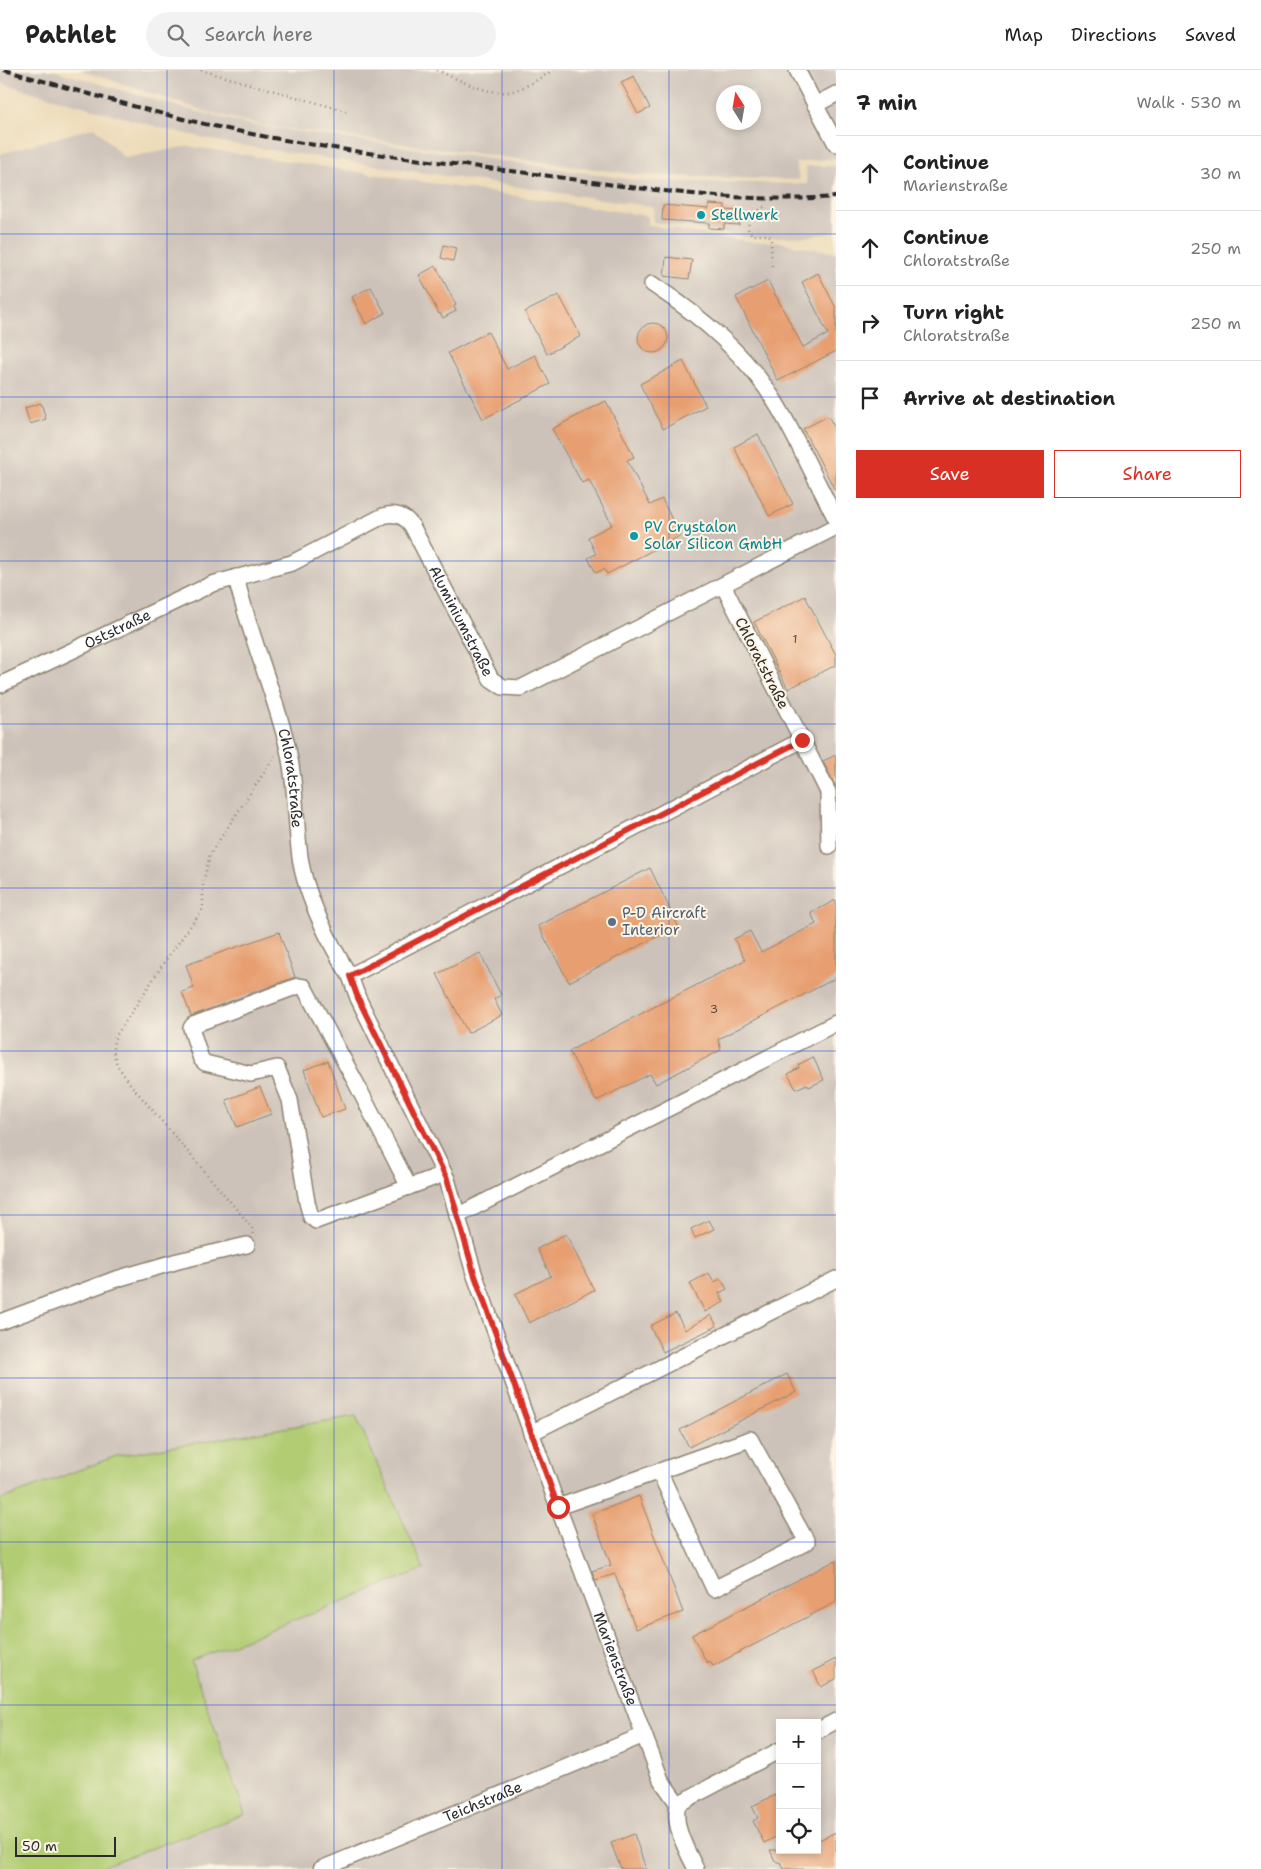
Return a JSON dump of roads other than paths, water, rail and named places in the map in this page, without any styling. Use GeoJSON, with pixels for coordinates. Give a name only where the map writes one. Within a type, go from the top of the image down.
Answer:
{"type":"FeatureCollection","features":[{"type":"Feature","properties":{"kind":"street"},"geometry":{"type":"LineString","coordinates":[[797,70],[836,144]]}},
{"type":"Feature","properties":{"kind":"street"},"geometry":{"type":"LineString","coordinates":[[815,105],[836,94]]}},
{"type":"Feature","properties":{"kind":"street"},"geometry":{"type":"LineString","coordinates":[[652,284],[701,318],[746,363],[780,409],[836,519]]}},
{"type":"Feature","properties":{"kind":"street","name":"Aluminiumstraße"},"geometry":{"type":"LineString","coordinates":[[236,577],[292,563],[383,516],[399,515],[412,526],[491,679],[504,687],[516,689],[527,686],[836,527]]}},
{"type":"Feature","properties":{"kind":"street","name":"Chloratstraße"},"geometry":{"type":"LineString","coordinates":[[236,577],[286,740],[292,773],[300,860],[305,877],[341,962],[350,976],[358,998],[444,1174],[474,1273],[534,1439]]}},
{"type":"Feature","properties":{"kind":"street","name":"Oststraße"},"geometry":{"type":"LineString","coordinates":[[0,685],[212,584],[236,577]]}},
{"type":"Feature","properties":{"kind":"street","name":"Chloratstraße"},"geometry":{"type":"LineString","coordinates":[[723,585],[828,792],[829,846]]}},
{"type":"Feature","properties":{"kind":"street"},"geometry":{"type":"LineString","coordinates":[[350,976],[802,740]]}},
{"type":"Feature","properties":{"kind":"street"},"geometry":{"type":"LineString","coordinates":[[409,1187],[304,987],[298,986],[193,1025],[192,1028],[201,1059],[205,1063],[251,1074],[277,1068],[290,1100],[311,1217],[316,1221],[409,1187],[444,1174]]}},
{"type":"Feature","properties":{"kind":"street"},"geometry":{"type":"LineString","coordinates":[[457,1216],[836,1023]]}},
{"type":"Feature","properties":{"kind":"street"},"geometry":{"type":"LineString","coordinates":[[0,1322],[113,1280],[178,1261],[247,1245]]}},
{"type":"Feature","properties":{"kind":"street"},"geometry":{"type":"LineString","coordinates":[[534,1439],[836,1279]]}},
{"type":"Feature","properties":{"kind":"street","name":"Marienstraße"},"geometry":{"type":"LineString","coordinates":[[534,1439],[661,1780],[678,1804]]}},
{"type":"Feature","properties":{"kind":"street"},"geometry":{"type":"LineString","coordinates":[[558,1507],[750,1440],[807,1542],[714,1589],[659,1472]]}},
{"type":"Feature","properties":{"kind":"street"},"geometry":{"type":"LineString","coordinates":[[821,1729],[836,1721]]}},
{"type":"Feature","properties":{"kind":"street","name":"Teichstraße"},"geometry":{"type":"LineString","coordinates":[[321,1869],[644,1735]]}},
{"type":"Feature","properties":{"kind":"street"},"geometry":{"type":"LineString","coordinates":[[696,1869],[677,1822],[678,1804],[776,1752]]}},
{"type":"Feature","properties":{"kind":"railway"},"geometry":{"type":"LineString","coordinates":[[4,70],[182,119],[313,145],[682,193],[797,199],[836,197]]}},
{"type":"Feature","properties":{"kind":"place","name":"Stellwerk"},"geometry":{"type":"Point","coordinates":[701,215]}},
{"type":"Feature","properties":{"kind":"place","name":"PV Crystalon Solar Silicon GmbH"},"geometry":{"type":"Point","coordinates":[634,536]}},
{"type":"Feature","properties":{"kind":"place","name":"P-D Aircraft Interior"},"geometry":{"type":"Point","coordinates":[612,922]}}]}
